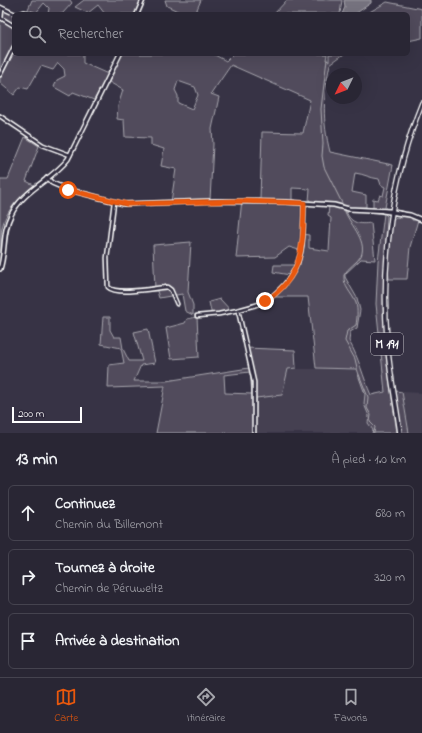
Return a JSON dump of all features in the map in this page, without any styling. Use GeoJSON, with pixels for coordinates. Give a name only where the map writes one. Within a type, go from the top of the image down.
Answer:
{"type":"FeatureCollection","features":[{"type":"Feature","properties":{"kind":"main road","name":"M 191"},"geometry":{"type":"LineString","coordinates":[[400,433],[389,357],[386,321],[385,284],[388,238],[391,212],[397,186],[408,144],[422,103]]}},
{"type":"Feature","properties":{"kind":"street"},"geometry":{"type":"LineString","coordinates":[[138,12],[143,0]]}},
{"type":"Feature","properties":{"kind":"street"},"geometry":{"type":"LineString","coordinates":[[12,13],[1,8],[1,18],[12,25]]}},
{"type":"Feature","properties":{"kind":"street"},"geometry":{"type":"LineString","coordinates":[[0,75],[12,51]]}},
{"type":"Feature","properties":{"kind":"street"},"geometry":{"type":"LineString","coordinates":[[0,267],[4,229],[10,211],[21,197],[61,167],[70,155],[119,56]]}},
{"type":"Feature","properties":{"kind":"street"},"geometry":{"type":"LineString","coordinates":[[0,116],[43,146],[70,155]]}},
{"type":"Feature","properties":{"kind":"street"},"geometry":{"type":"LineString","coordinates":[[47,178],[52,183],[66,189],[114,202],[130,204],[241,201],[304,203],[378,210],[402,214],[422,220]]}},
{"type":"Feature","properties":{"kind":"street"},"geometry":{"type":"LineString","coordinates":[[114,202],[107,258],[108,287],[110,289],[122,290],[154,290],[167,287],[171,290],[177,304]]}},
{"type":"Feature","properties":{"kind":"street"},"geometry":{"type":"LineString","coordinates":[[197,316],[219,314],[259,304],[270,298],[280,289],[295,271],[299,261],[303,236],[304,203]]}},
{"type":"Feature","properties":{"kind":"street"},"geometry":{"type":"LineString","coordinates":[[238,310],[249,351],[254,386],[254,433]]}},
{"type":"Feature","properties":{"kind":"shaded area"},"geometry":{"type":"Polygon","coordinates":[[[32,0],[70,0],[72,3],[64,12],[48,12],[49,8],[44,3],[37,12],[27,12],[32,0]]]}},
{"type":"Feature","properties":{"kind":"shaded area"},"geometry":{"type":"Polygon","coordinates":[[[84,0],[141,0],[136,12],[103,12],[98,5],[89,12],[86,12],[75,7],[84,0]]]}},
{"type":"Feature","properties":{"kind":"shaded area"},"geometry":{"type":"Polygon","coordinates":[[[165,0],[201,0],[196,12],[180,12],[167,6],[165,0]]]}},
{"type":"Feature","properties":{"kind":"shaded area"},"geometry":{"type":"Polygon","coordinates":[[[287,0],[342,0],[340,12],[276,12],[287,0]]]}},
{"type":"Feature","properties":{"kind":"shaded area"},"geometry":{"type":"Polygon","coordinates":[[[344,0],[371,0],[371,3],[358,12],[343,12],[345,7],[344,0]]]}},
{"type":"Feature","properties":{"kind":"shaded area"},"geometry":{"type":"Polygon","coordinates":[[[387,2],[422,9],[422,38],[410,41],[410,12],[370,12],[387,2]]]}},
{"type":"Feature","properties":{"kind":"shaded area"},"geometry":{"type":"Polygon","coordinates":[[[0,8],[12,13],[12,56],[83,56],[83,63],[108,74],[94,100],[73,92],[70,96],[54,87],[57,80],[65,76],[64,69],[58,63],[53,70],[41,66],[28,89],[20,87],[14,95],[0,83],[0,8]]]}},
{"type":"Feature","properties":{"kind":"shaded area"},"geometry":{"type":"Polygon","coordinates":[[[121,56],[217,56],[226,61],[231,56],[327,56],[326,60],[329,61],[329,56],[341,56],[330,64],[329,68],[326,68],[324,108],[327,140],[330,152],[393,165],[384,213],[387,216],[383,308],[387,364],[397,433],[372,433],[373,430],[368,423],[369,416],[364,404],[365,394],[356,369],[316,368],[308,297],[275,297],[272,295],[290,275],[273,272],[274,265],[300,265],[302,251],[289,247],[275,257],[236,258],[242,199],[260,199],[262,132],[303,133],[310,100],[231,65],[211,94],[219,97],[212,129],[213,144],[210,200],[171,202],[176,169],[161,166],[164,149],[151,145],[151,138],[125,137],[124,120],[117,119],[118,106],[123,90],[109,82],[121,56]],[[178,81],[175,90],[178,96],[178,103],[192,109],[198,95],[195,87],[178,81]],[[355,173],[352,192],[366,195],[366,207],[350,208],[334,203],[309,201],[310,189],[292,188],[292,200],[302,201],[302,234],[309,235],[309,248],[329,251],[331,218],[328,216],[329,206],[345,209],[349,217],[355,222],[362,224],[371,223],[375,260],[361,259],[345,274],[345,277],[357,298],[360,310],[357,328],[350,332],[349,341],[356,354],[371,395],[385,392],[376,304],[378,261],[384,214],[373,212],[373,199],[378,200],[380,195],[383,196],[385,187],[381,185],[379,179],[355,173]]]}},
{"type":"Feature","properties":{"kind":"shaded area"},"geometry":{"type":"Polygon","coordinates":[[[25,137],[39,146],[26,181],[34,185],[17,201],[4,220],[1,236],[0,261],[0,179],[8,179],[25,137]]]}},
{"type":"Feature","properties":{"kind":"shaded area"},"geometry":{"type":"Polygon","coordinates":[[[399,212],[412,214],[412,220],[418,220],[410,247],[407,279],[389,279],[388,270],[392,222],[396,217],[401,218],[399,212]]]}},
{"type":"Feature","properties":{"kind":"shaded area"},"geometry":{"type":"Polygon","coordinates":[[[191,242],[188,292],[193,305],[193,315],[185,311],[182,294],[159,298],[157,291],[119,291],[118,289],[155,289],[153,245],[191,242]]]}},
{"type":"Feature","properties":{"kind":"shaded area"},"geometry":{"type":"Polygon","coordinates":[[[220,299],[232,312],[212,316],[209,302],[220,299]]]}},
{"type":"Feature","properties":{"kind":"shaded area"},"geometry":{"type":"Polygon","coordinates":[[[103,317],[110,317],[110,330],[114,337],[121,337],[123,349],[129,361],[142,361],[134,332],[148,329],[155,363],[141,365],[134,381],[166,381],[249,368],[246,348],[295,350],[296,368],[288,369],[282,395],[256,398],[255,433],[156,433],[165,386],[108,388],[109,365],[124,363],[121,348],[101,344],[103,317]],[[250,372],[224,375],[225,393],[252,394],[250,372]]]}},
{"type":"Feature","properties":{"kind":"shaded area"},"geometry":{"type":"Polygon","coordinates":[[[197,317],[199,357],[171,359],[166,328],[185,323],[187,319],[197,317]]]}},
{"type":"Feature","properties":{"kind":"shaded area"},"geometry":{"type":"Polygon","coordinates":[[[288,369],[356,369],[365,394],[364,404],[369,416],[368,424],[373,430],[372,433],[255,433],[256,398],[288,369]]]}},
{"type":"Feature","properties":{"kind":"shaded area"},"geometry":{"type":"Polygon","coordinates":[[[396,391],[402,392],[409,433],[402,433],[396,391]]]}},
{"type":"Feature","properties":{"kind":"shaded area"},"geometry":{"type":"Polygon","coordinates":[[[402,392],[422,393],[422,433],[409,433],[402,392]]]}},
{"type":"Feature","properties":{"kind":"waterway"},"geometry":{"type":"LineString","coordinates":[[327,59],[321,109],[323,144],[322,156],[324,167],[343,205]]}},
{"type":"Feature","properties":{"kind":"waterway"},"geometry":{"type":"LineString","coordinates":[[344,209],[362,244],[361,256],[344,275],[346,286],[356,303],[357,311],[356,325],[347,331],[345,341],[355,359],[358,372],[368,397],[367,408],[371,415],[370,422],[375,427],[374,433]]}},
{"type":"Feature","properties":{"kind":"route"},"geometry":{"type":"LineString","coordinates":[[68,190],[100,197],[119,204],[214,201],[304,203],[304,233],[298,264],[293,274],[280,289],[265,301]]}}]}
